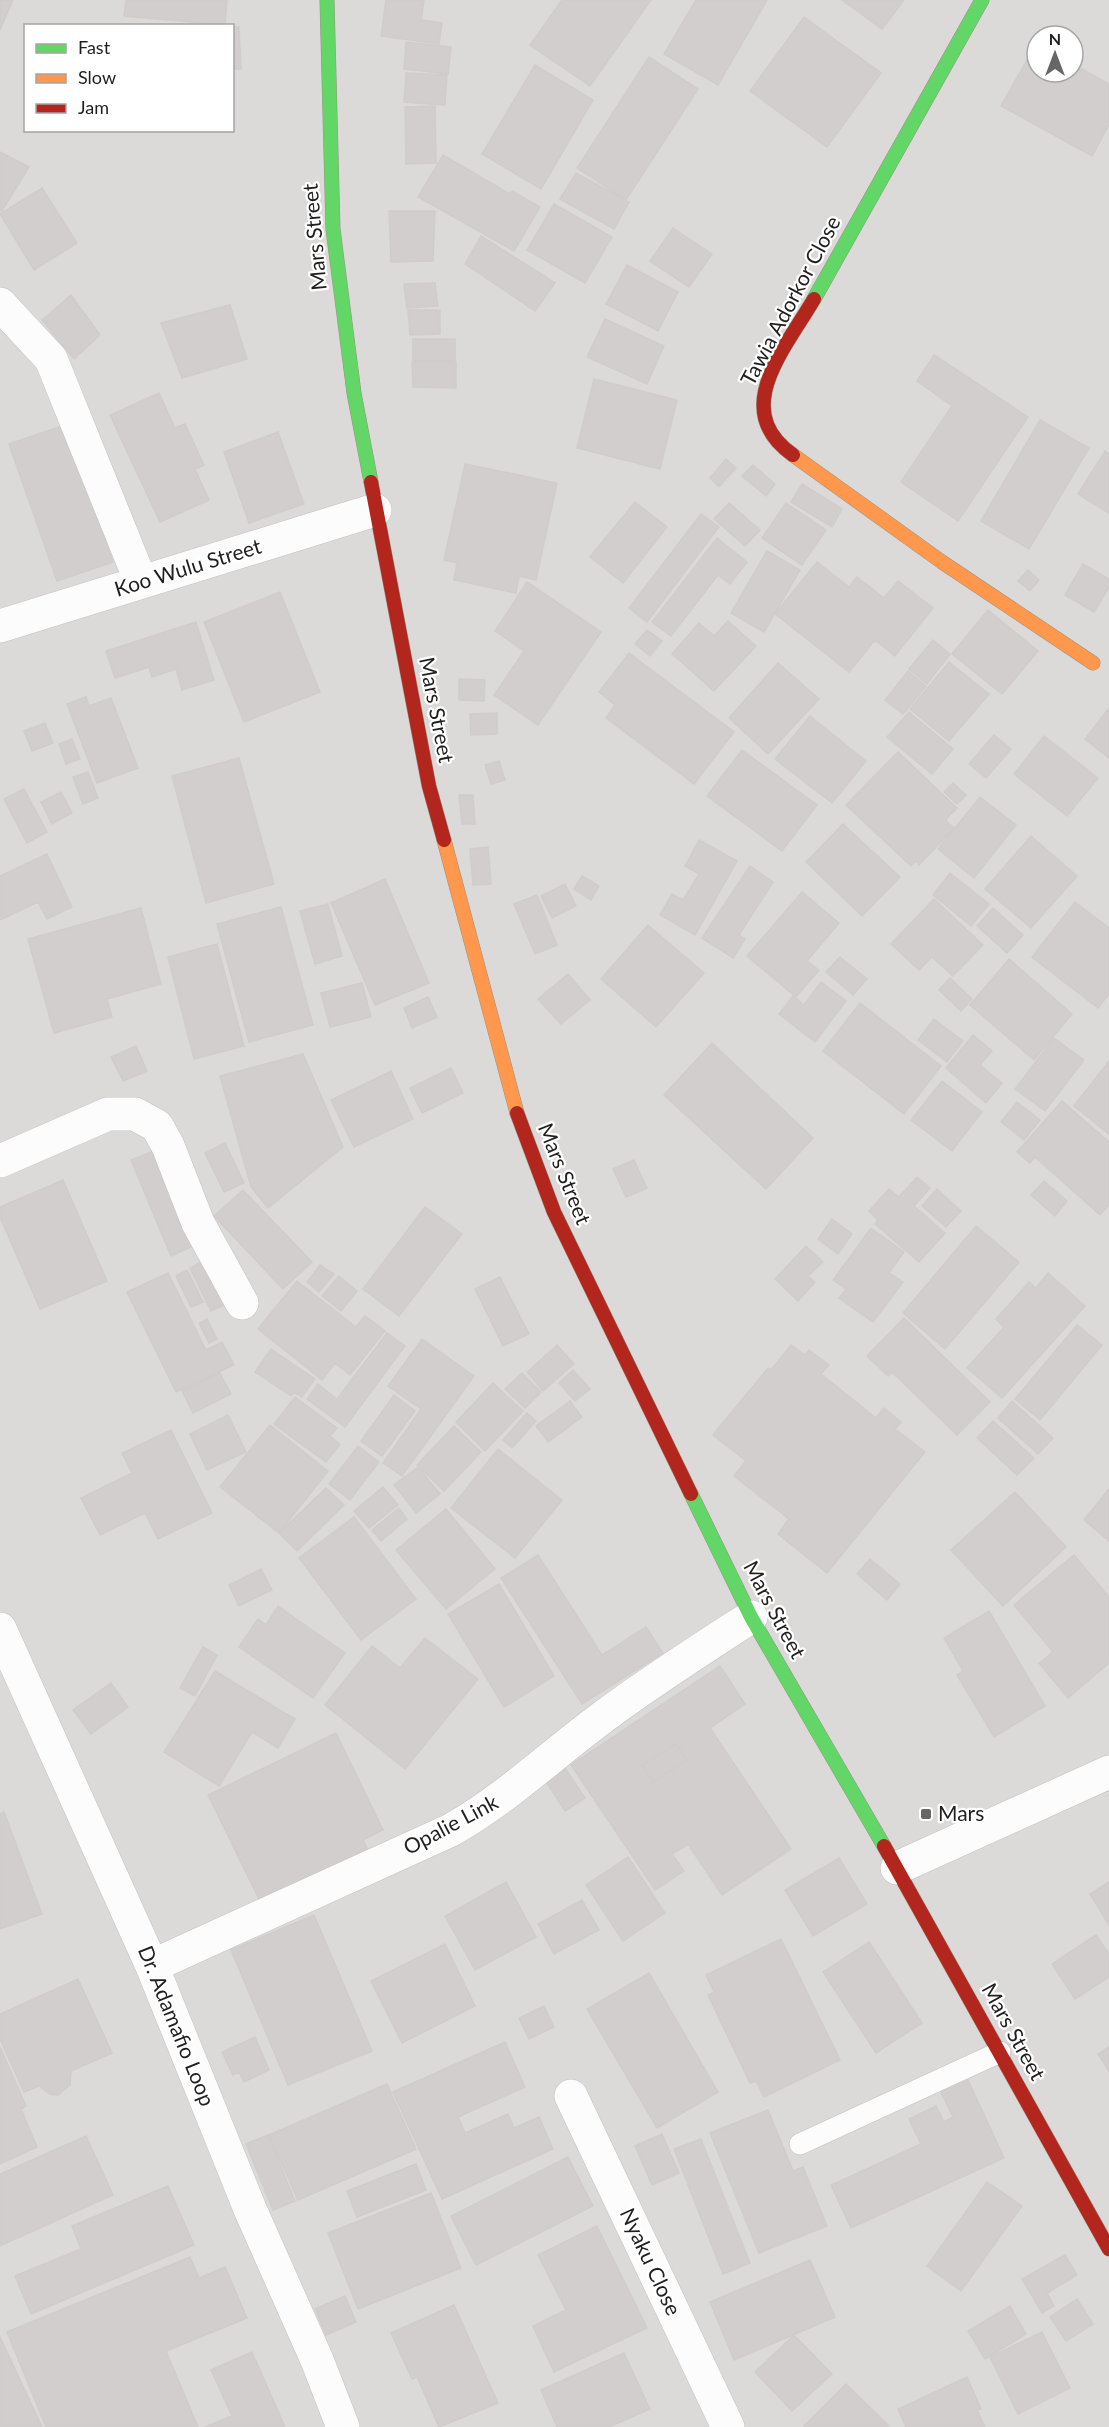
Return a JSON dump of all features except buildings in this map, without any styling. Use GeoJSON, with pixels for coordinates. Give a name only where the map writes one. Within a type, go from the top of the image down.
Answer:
{"type":"FeatureCollection","features":[{"type":"Feature","properties":{"kind":"street","name":"Mars Street"},"geometry":{"type":"LineString","coordinates":[[327,0],[333,230],[354,393],[429,786],[519,1121],[555,1212],[598,1305],[751,1617],[897,1868],[1109,2248]]}},
{"type":"Feature","properties":{"kind":"street","name":"Tawia Adorkor Close"},"geometry":{"type":"LineString","coordinates":[[982,0],[772,373],[760,403],[764,428],[778,445],[932,555],[1093,663]]}},
{"type":"Feature","properties":{"kind":"street"},"geometry":{"type":"LineString","coordinates":[[0,304],[51,359],[141,582]]}},
{"type":"Feature","properties":{"kind":"street","name":"Koo Wulu Street"},"geometry":{"type":"LineString","coordinates":[[0,626],[375,510]]}},
{"type":"Feature","properties":{"kind":"street"},"geometry":{"type":"LineString","coordinates":[[0,1161],[108,1114],[135,1114],[157,1126],[168,1146],[198,1223],[242,1303]]}},
{"type":"Feature","properties":{"kind":"street","name":"Opalie Link"},"geometry":{"type":"LineString","coordinates":[[152,1966],[451,1830],[480,1814],[516,1789],[596,1722],[650,1682],[751,1617]]}},
{"type":"Feature","properties":{"kind":"street","name":"Dr. Adamafio Loop"},"geometry":{"type":"LineString","coordinates":[[0,1629],[152,1966],[250,2209],[317,2360],[343,2427]]}},
{"type":"Feature","properties":{"kind":"street"},"geometry":{"type":"LineString","coordinates":[[897,1868],[1109,1772]]}},
{"type":"Feature","properties":{"kind":"street","name":"Nyaku Close"},"geometry":{"type":"LineString","coordinates":[[571,2096],[728,2427]]}},
{"type":"Feature","properties":{"kind":"lane"},"geometry":{"type":"LineString","coordinates":[[800,2144],[1000,2052]]}},
{"type":"Feature","properties":{"kind":"shaded area"},"geometry":{"type":"Polygon","coordinates":[[[0,0],[1109,0],[1109,2427],[0,2427],[0,0]]]}},
{"type":"Feature","properties":{"kind":"traffic: fast"},"geometry":{"type":"LineString","coordinates":[[327,0],[333,229],[354,393],[371,482]]}},
{"type":"Feature","properties":{"kind":"traffic: fast"},"geometry":{"type":"LineString","coordinates":[[814,299],[982,0]]}},
{"type":"Feature","properties":{"kind":"traffic: fast"},"geometry":{"type":"LineString","coordinates":[[691,1494],[751,1617],[884,1846]]}},
{"type":"Feature","properties":{"kind":"traffic: slow"},"geometry":{"type":"LineString","coordinates":[[793,455],[942,562],[1093,663]]}},
{"type":"Feature","properties":{"kind":"traffic: slow"},"geometry":{"type":"LineString","coordinates":[[444,840],[517,1113]]}},
{"type":"Feature","properties":{"kind":"traffic: jam"},"geometry":{"type":"LineString","coordinates":[[793,455],[774,437],[765,419],[764,399],[778,358],[814,299]]}},
{"type":"Feature","properties":{"kind":"traffic: jam"},"geometry":{"type":"LineString","coordinates":[[371,482],[429,786],[444,840]]}},
{"type":"Feature","properties":{"kind":"traffic: jam"},"geometry":{"type":"LineString","coordinates":[[517,1113],[554,1212],[691,1494]]}},
{"type":"Feature","properties":{"kind":"traffic: jam"},"geometry":{"type":"LineString","coordinates":[[884,1846],[1109,2249]]}},
{"type":"Feature","properties":{"kind":"place","name":"Mars"},"geometry":{"type":"Point","coordinates":[926,1814]}}]}
